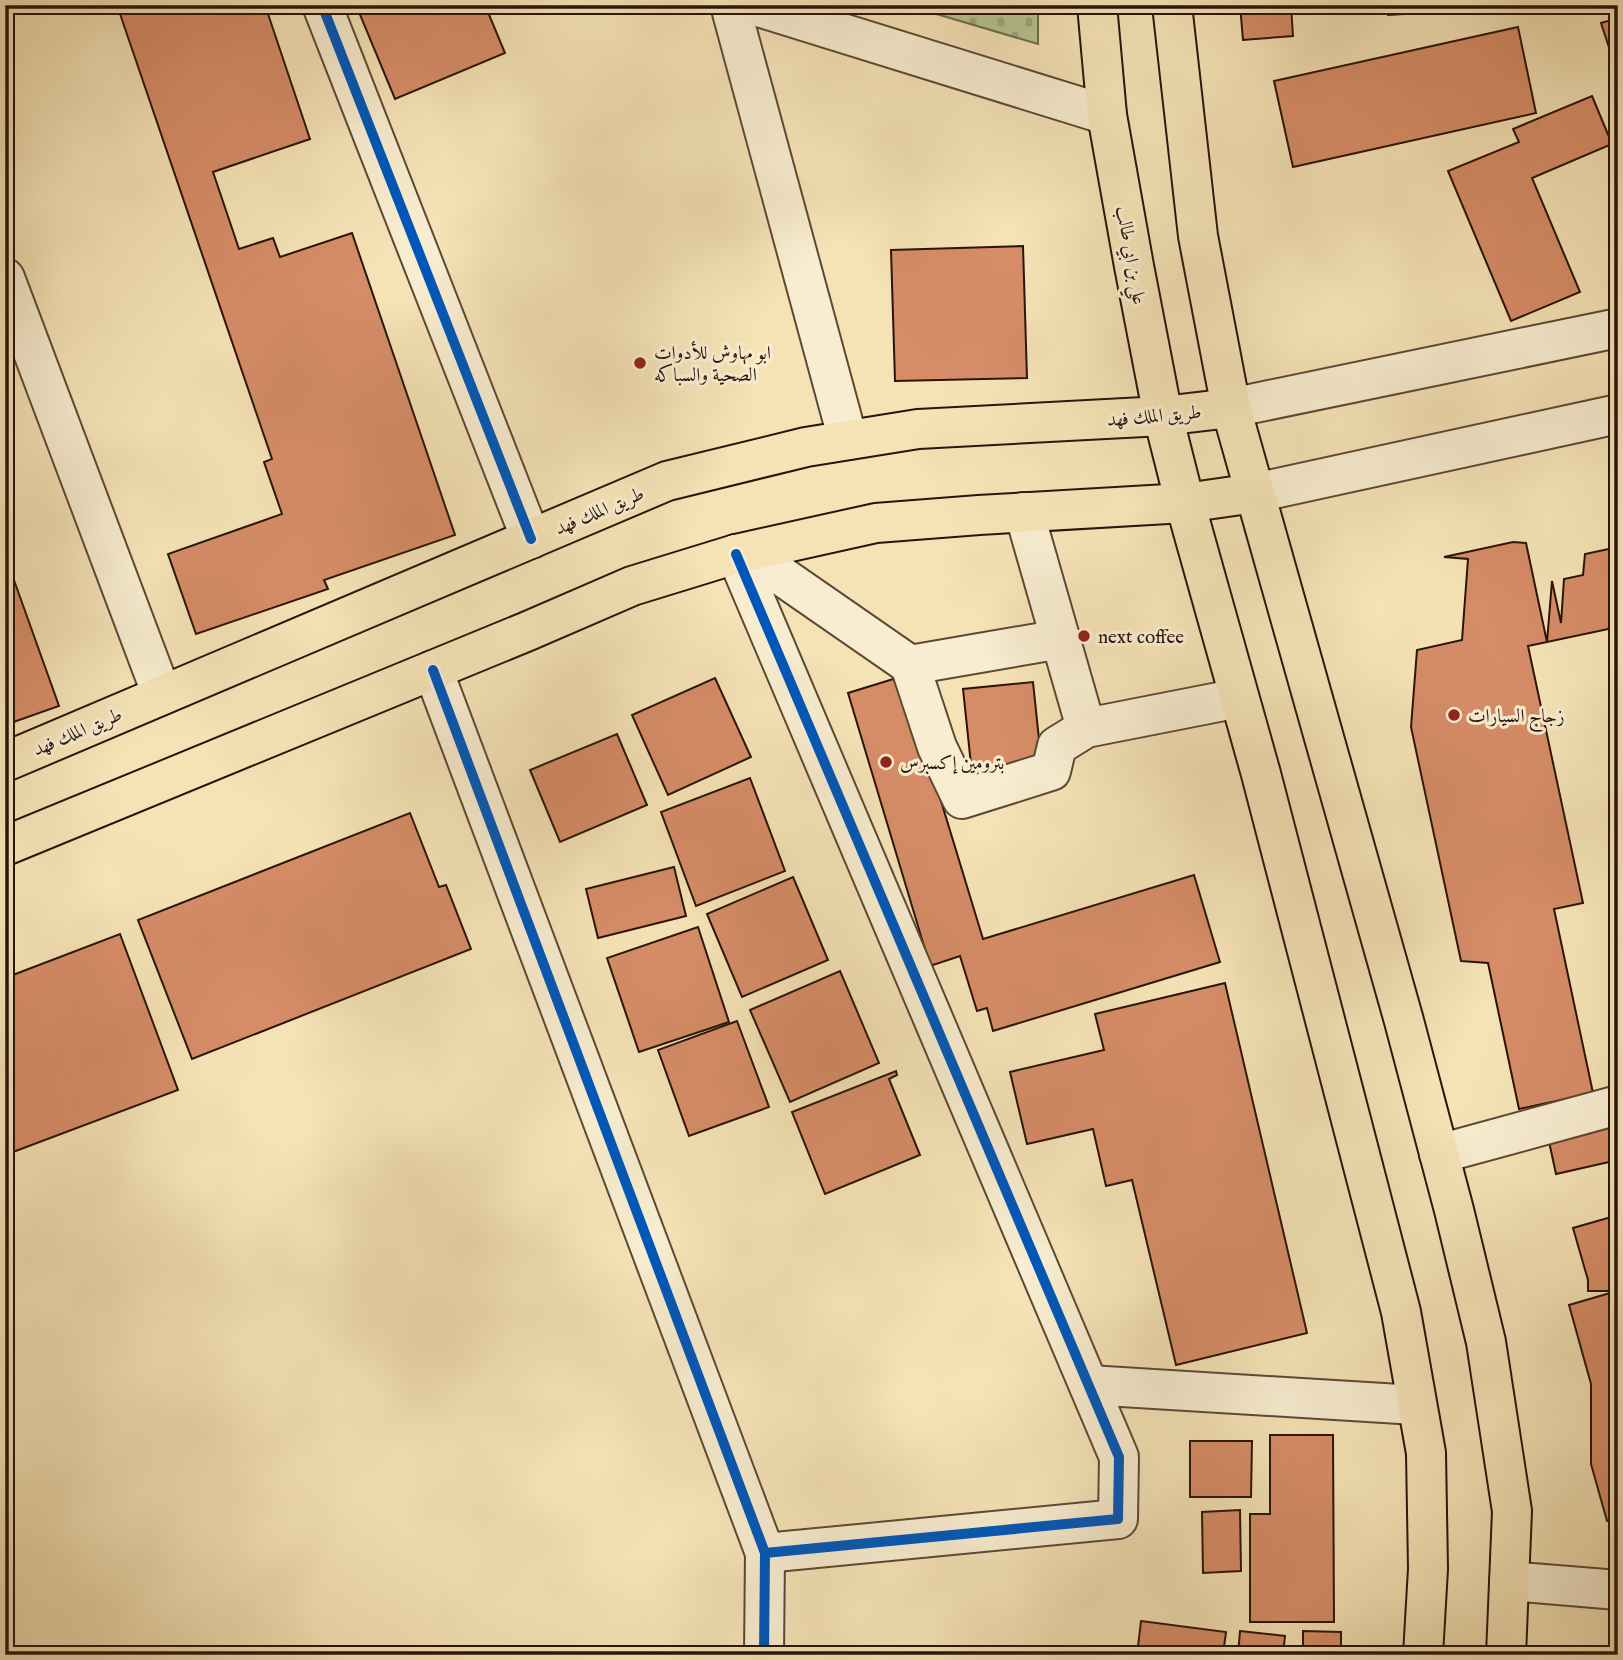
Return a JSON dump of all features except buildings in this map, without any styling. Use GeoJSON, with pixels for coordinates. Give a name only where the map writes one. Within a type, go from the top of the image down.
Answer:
{"type":"FeatureCollection","features":[{"type":"Feature","properties":{"kind":"main road","name":"علي بن ابي طالب"},"geometry":{"type":"LineString","coordinates":[[1097,5],[1107,115],[1163,415],[1325,1017],[1397,1298],[1426,1453],[1428,1569],[1423,1655]]}},
{"type":"Feature","properties":{"kind":"main road"},"geometry":{"type":"LineString","coordinates":[[1172,5],[1198,236],[1231,408],[1404,1021],[1486,1342],[1512,1511],[1506,1655]]}},
{"type":"Feature","properties":{"kind":"main road","name":"طريق الملك فهد"},"geometry":{"type":"LineString","coordinates":[[5,762],[667,481],[806,447],[918,429],[1163,415],[1231,408]]}},
{"type":"Feature","properties":{"kind":"main road"},"geometry":{"type":"LineString","coordinates":[[5,846],[632,586],[736,554],[876,523],[1185,503],[1255,493]]}},
{"type":"Feature","properties":{"kind":"street"},"geometry":{"type":"LineString","coordinates":[[323,5],[531,539]]}},
{"type":"Feature","properties":{"kind":"street"},"geometry":{"type":"LineString","coordinates":[[730,5],[848,440]]}},
{"type":"Feature","properties":{"kind":"street"},"geometry":{"type":"LineString","coordinates":[[752,5],[1107,115]]}},
{"type":"Feature","properties":{"kind":"street"},"geometry":{"type":"LineString","coordinates":[[9,298],[162,695]]}},
{"type":"Feature","properties":{"kind":"street"},"geometry":{"type":"LineString","coordinates":[[1231,408],[1618,328]]}},
{"type":"Feature","properties":{"kind":"street"},"geometry":{"type":"LineString","coordinates":[[1255,493],[1618,414]]}},
{"type":"Feature","properties":{"kind":"street"},"geometry":{"type":"LineString","coordinates":[[1024,512],[1086,728]]}},
{"type":"Feature","properties":{"kind":"street"},"geometry":{"type":"LineString","coordinates":[[736,554],[769,566],[910,666],[937,747],[962,799],[1051,771],[1057,746],[1086,728],[1239,698]]}},
{"type":"Feature","properties":{"kind":"street"},"geometry":{"type":"LineString","coordinates":[[736,554],[1119,1457],[1118,1519],[765,1553]]}},
{"type":"Feature","properties":{"kind":"street"},"geometry":{"type":"LineString","coordinates":[[910,666],[1061,639]]}},
{"type":"Feature","properties":{"kind":"street"},"geometry":{"type":"LineString","coordinates":[[433,670],[765,1553],[764,1655]]}},
{"type":"Feature","properties":{"kind":"street"},"geometry":{"type":"LineString","coordinates":[[1439,1154],[1618,1105]]}},
{"type":"Feature","properties":{"kind":"street"},"geometry":{"type":"LineString","coordinates":[[1089,1385],[1416,1405]]}},
{"type":"Feature","properties":{"kind":"street"},"geometry":{"type":"LineString","coordinates":[[1509,1581],[1618,1590]]}},
{"type":"Feature","properties":{"kind":"green space"},"geometry":{"type":"Polygon","coordinates":[[[906,5],[1038,5],[1038,44],[906,5]]]}},
{"type":"Feature","properties":{"kind":"cycle path"},"geometry":{"type":"LineString","coordinates":[[322,5],[531,539]]}},
{"type":"Feature","properties":{"kind":"cycle path"},"geometry":{"type":"LineString","coordinates":[[736,554],[1119,1457],[1118,1519],[765,1553]]}},
{"type":"Feature","properties":{"kind":"cycle path"},"geometry":{"type":"LineString","coordinates":[[433,670],[765,1553],[764,1655]]}},
{"type":"Feature","properties":{"kind":"place","name":"ابو مهاوش للأدوات الصحية والسباكه"},"geometry":{"type":"Point","coordinates":[640,363]}},
{"type":"Feature","properties":{"kind":"place","name":"next coffee"},"geometry":{"type":"Point","coordinates":[1084,636]}},
{"type":"Feature","properties":{"kind":"place","name":"زجاج السيارات"},"geometry":{"type":"Point","coordinates":[1454,715]}},
{"type":"Feature","properties":{"kind":"place","name":"بترومين إكسبرس"},"geometry":{"type":"Point","coordinates":[886,762]}}]}
